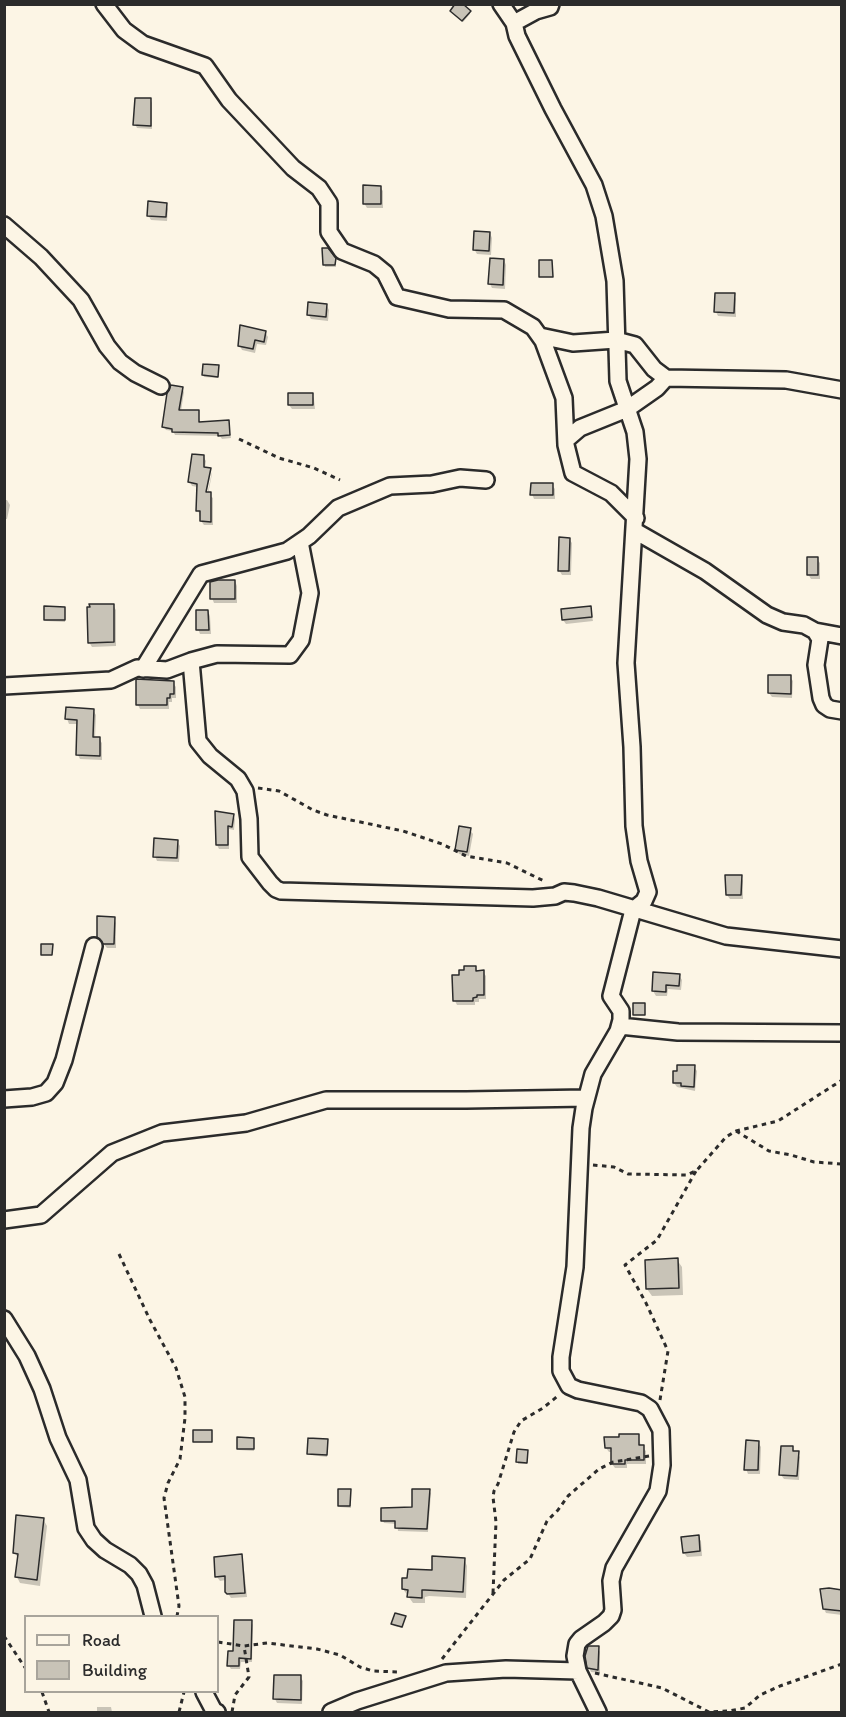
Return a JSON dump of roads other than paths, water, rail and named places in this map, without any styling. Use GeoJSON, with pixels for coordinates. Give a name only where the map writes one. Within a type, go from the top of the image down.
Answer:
{"type":"FeatureCollection","features":[{"type":"Feature","properties":{"kind":"street"},"geometry":{"type":"LineString","coordinates":[[104,4],[124,30],[143,44],[205,66],[237,108],[292,168],[319,188],[329,203],[330,232],[342,251],[374,264],[385,273],[397,297],[449,309],[504,310],[533,327],[543,341],[564,398],[566,440],[573,473],[611,492],[636,525],[767,615],[783,622],[804,625],[815,631],[842,636]]}},
{"type":"Feature","properties":{"kind":"street"},"geometry":{"type":"LineString","coordinates":[[501,4],[514,23],[517,36],[553,109],[594,185],[604,216],[615,281],[618,381],[635,432],[638,451],[636,525],[628,604],[626,663],[632,747],[634,826],[639,861],[648,892],[645,901],[633,910],[611,996],[621,1011],[620,1026],[593,1074],[586,1098],[582,1128],[573,1290],[561,1358],[561,1371],[569,1386],[585,1392],[641,1403],[650,1409],[661,1430],[662,1454],[658,1491],[618,1560],[612,1575],[611,1616],[577,1644],[575,1656],[578,1671],[598,1713]]}},
{"type":"Feature","properties":{"kind":"street"},"geometry":{"type":"LineString","coordinates":[[514,23],[536,11],[550,7],[551,4]]}},
{"type":"Feature","properties":{"kind":"street"},"geometry":{"type":"LineString","coordinates":[[4,225],[41,257],[81,300],[107,346],[120,362],[145,379],[161,386]]}},
{"type":"Feature","properties":{"kind":"street"},"geometry":{"type":"LineString","coordinates":[[540,336],[573,343],[616,340],[635,345],[654,369],[666,378],[786,380],[842,390]]}},
{"type":"Feature","properties":{"kind":"street"},"geometry":{"type":"LineString","coordinates":[[566,440],[580,428],[627,410],[657,388],[666,378]]}},
{"type":"Feature","properties":{"kind":"street"},"geometry":{"type":"LineString","coordinates":[[142,669],[201,574],[287,551],[338,508],[390,486],[432,484],[460,478],[486,480]]}},
{"type":"Feature","properties":{"kind":"street"},"geometry":{"type":"LineString","coordinates":[[4,686],[111,680],[137,668],[167,670],[217,654],[290,655],[301,640],[309,593],[300,542]]}},
{"type":"Feature","properties":{"kind":"street"},"geometry":{"type":"LineString","coordinates":[[815,631],[820,639],[816,666],[821,698],[824,705],[830,709],[842,711]]}},
{"type":"Feature","properties":{"kind":"street"},"geometry":{"type":"LineString","coordinates":[[191,661],[198,741],[210,756],[238,780],[244,791],[249,819],[250,857],[276,889],[281,891],[532,898],[555,896],[564,892],[598,898],[726,936],[842,950]]}},
{"type":"Feature","properties":{"kind":"street"},"geometry":{"type":"LineString","coordinates":[[4,1099],[32,1097],[46,1092],[55,1083],[64,1060],[94,946]]}},
{"type":"Feature","properties":{"kind":"street"},"geometry":{"type":"LineString","coordinates":[[620,1026],[678,1032],[842,1033]]}},
{"type":"Feature","properties":{"kind":"street"},"geometry":{"type":"LineString","coordinates":[[4,1220],[41,1215],[112,1153],[162,1133],[246,1123],[326,1100],[586,1098]]}},
{"type":"Feature","properties":{"kind":"street"},"geometry":{"type":"LineString","coordinates":[[4,1319],[18,1338],[36,1374],[58,1438],[78,1480],[86,1528],[105,1550],[130,1565],[139,1574],[145,1585],[152,1615]]}},
{"type":"Feature","properties":{"kind":"street"},"geometry":{"type":"LineString","coordinates":[[332,1713],[357,1701],[446,1673],[506,1669],[578,1671]]}},
{"type":"Feature","properties":{"kind":"street"},"geometry":{"type":"LineString","coordinates":[[205,1693],[217,1713]]}}]}
